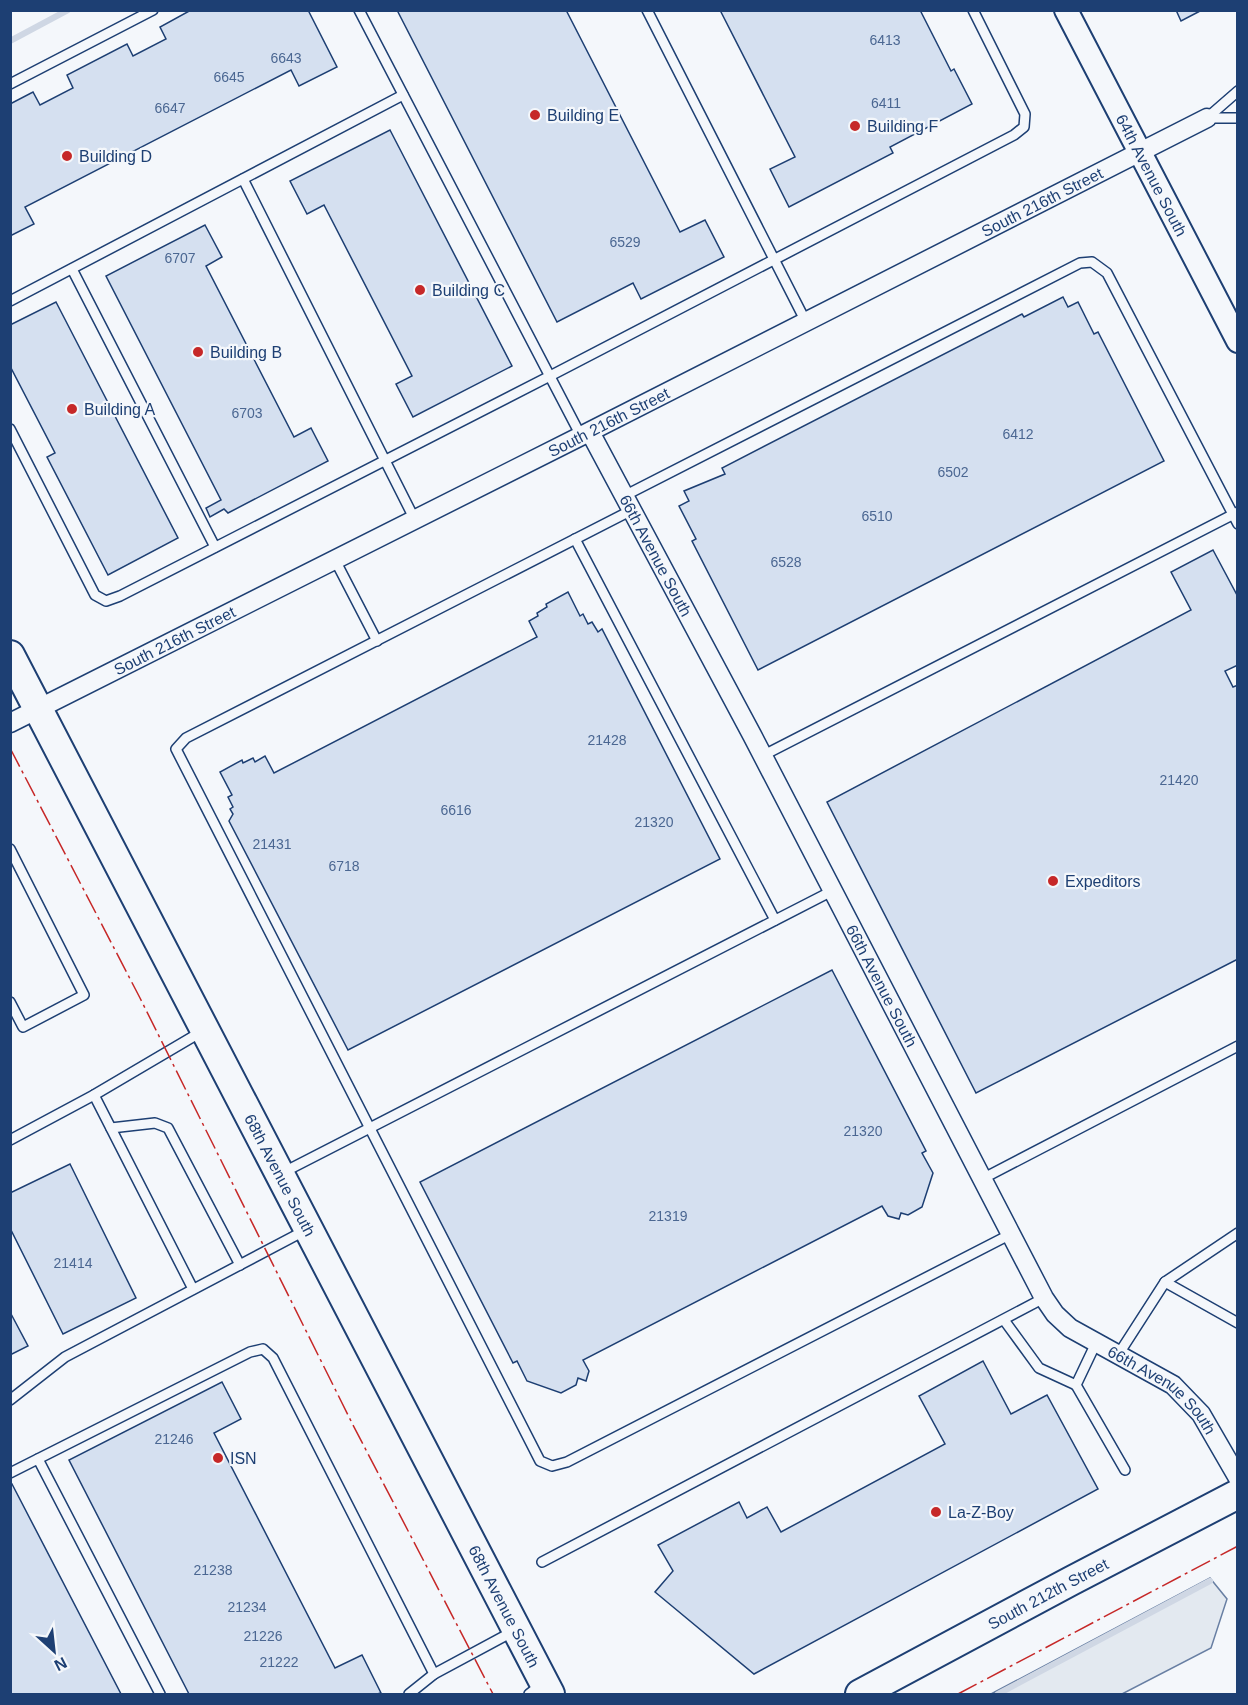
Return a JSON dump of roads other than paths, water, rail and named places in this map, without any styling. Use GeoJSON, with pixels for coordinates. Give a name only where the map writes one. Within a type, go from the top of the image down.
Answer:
{"type":"FeatureCollection","features":[{"type":"Feature","properties":{"kind":"main road","name":"68th Avenue South"},"geometry":{"type":"LineString","coordinates":[[10,655],[516,1629],[541,1690]]}},
{"type":"Feature","properties":{"kind":"main road","name":"South 212th Street"},"geometry":{"type":"LineString","coordinates":[[860,1695],[1238,1494]]}},
{"type":"Feature","properties":{"kind":"street","name":"64th Avenue South"},"geometry":{"type":"LineString","coordinates":[[1066,10],[1238,341]]}},
{"type":"Feature","properties":{"kind":"street","name":"South 216th Street"},"geometry":{"type":"LineString","coordinates":[[10,723],[586,434],[1207,118]]}},
{"type":"Feature","properties":{"kind":"street","name":"66th Avenue South"},"geometry":{"type":"LineString","coordinates":[[586,434],[628,503],[1044,1298],[1055,1314],[1070,1328],[1173,1385],[1201,1414],[1238,1478]]}},
{"type":"Feature","properties":{"kind":"lane"},"geometry":{"type":"LineString","coordinates":[[10,84],[153,10]]}},
{"type":"Feature","properties":{"kind":"lane"},"geometry":{"type":"LineString","coordinates":[[359,10],[550,376],[586,434]]}},
{"type":"Feature","properties":{"kind":"lane"},"geometry":{"type":"LineString","coordinates":[[647,10],[806,321]]}},
{"type":"Feature","properties":{"kind":"lane"},"geometry":{"type":"LineString","coordinates":[[10,429],[95,595],[106,601],[120,596],[1014,135],[1024,127],[1025,114],[973,10]]}},
{"type":"Feature","properties":{"kind":"lane"},"geometry":{"type":"LineString","coordinates":[[1207,118],[1238,91]]}},
{"type":"Feature","properties":{"kind":"lane"},"geometry":{"type":"LineString","coordinates":[[10,301],[403,95]]}},
{"type":"Feature","properties":{"kind":"lane"},"geometry":{"type":"LineString","coordinates":[[1207,118],[1238,118]]}},
{"type":"Feature","properties":{"kind":"lane"},"geometry":{"type":"LineString","coordinates":[[243,179],[415,520]]}},
{"type":"Feature","properties":{"kind":"lane"},"geometry":{"type":"LineString","coordinates":[[1011,1234],[567,1462],[552,1466],[540,1461],[186,772],[176,748],[186,738],[576,539],[628,503],[1080,263],[1092,262],[1107,273],[1235,514],[1238,524]]}},
{"type":"Feature","properties":{"kind":"lane"},"geometry":{"type":"LineString","coordinates":[[72,268],[215,547]]}},
{"type":"Feature","properties":{"kind":"lane"},"geometry":{"type":"LineString","coordinates":[[762,756],[1235,514]]}},
{"type":"Feature","properties":{"kind":"lane"},"geometry":{"type":"LineString","coordinates":[[576,539],[775,920]]}},
{"type":"Feature","properties":{"kind":"lane"},"geometry":{"type":"LineString","coordinates":[[335,560],[377,641]]}},
{"type":"Feature","properties":{"kind":"lane"},"geometry":{"type":"LineString","coordinates":[[10,849],[84,995],[23,1027],[10,1002]]}},
{"type":"Feature","properties":{"kind":"lane"},"geometry":{"type":"LineString","coordinates":[[280,1174],[832,891]]}},
{"type":"Feature","properties":{"kind":"lane"},"geometry":{"type":"LineString","coordinates":[[10,1140],[94,1095],[205,1030]]}},
{"type":"Feature","properties":{"kind":"lane"},"geometry":{"type":"LineString","coordinates":[[982,1179],[1238,1046]]}},
{"type":"Feature","properties":{"kind":"lane"},"geometry":{"type":"LineString","coordinates":[[94,1095],[194,1289]]}},
{"type":"Feature","properties":{"kind":"lane"},"geometry":{"type":"LineString","coordinates":[[111,1128],[155,1123],[168,1128],[240,1265]]}},
{"type":"Feature","properties":{"kind":"lane"},"geometry":{"type":"LineString","coordinates":[[10,1400],[65,1357],[308,1229]]}},
{"type":"Feature","properties":{"kind":"lane"},"geometry":{"type":"LineString","coordinates":[[1118,1355],[1164,1282],[1238,1233]]}},
{"type":"Feature","properties":{"kind":"lane"},"geometry":{"type":"LineString","coordinates":[[1164,1282],[1238,1323]]}},
{"type":"Feature","properties":{"kind":"lane"},"geometry":{"type":"LineString","coordinates":[[542,1562],[1044,1298]]}},
{"type":"Feature","properties":{"kind":"lane"},"geometry":{"type":"LineString","coordinates":[[1004,1320],[1039,1368],[1076,1385],[1125,1470]]}},
{"type":"Feature","properties":{"kind":"lane"},"geometry":{"type":"LineString","coordinates":[[1076,1385],[1096,1343]]}},
{"type":"Feature","properties":{"kind":"lane"},"geometry":{"type":"LineString","coordinates":[[10,1473],[262,1348],[273,1358],[434,1674]]}},
{"type":"Feature","properties":{"kind":"lane"},"geometry":{"type":"LineString","coordinates":[[38,1459],[160,1695]]}},
{"type":"Feature","properties":{"kind":"lane"},"geometry":{"type":"LineString","coordinates":[[409,1695],[434,1674],[516,1629]]}},
{"type":"Feature","properties":{"kind":"waterway"},"geometry":{"type":"LineString","coordinates":[[10,41],[68,10]]}},
{"type":"Feature","properties":{"kind":"waterway"},"geometry":{"type":"LineString","coordinates":[[998,1694],[1210,1581]]}},
{"type":"Feature","properties":{"kind":"place","name":"Building E"},"geometry":{"type":"Point","coordinates":[535,115]}},
{"type":"Feature","properties":{"kind":"place","name":"Building F"},"geometry":{"type":"Point","coordinates":[855,126]}},
{"type":"Feature","properties":{"kind":"place","name":"Building D"},"geometry":{"type":"Point","coordinates":[67,156]}},
{"type":"Feature","properties":{"kind":"place","name":"Building C"},"geometry":{"type":"Point","coordinates":[420,290]}},
{"type":"Feature","properties":{"kind":"place","name":"Building B"},"geometry":{"type":"Point","coordinates":[198,352]}},
{"type":"Feature","properties":{"kind":"place","name":"Building A"},"geometry":{"type":"Point","coordinates":[72,409]}},
{"type":"Feature","properties":{"kind":"place","name":"Expeditors"},"geometry":{"type":"Point","coordinates":[1053,881]}},
{"type":"Feature","properties":{"kind":"place","name":"ISN"},"geometry":{"type":"Point","coordinates":[218,1458]}},
{"type":"Feature","properties":{"kind":"place","name":"La-Z-Boy"},"geometry":{"type":"Point","coordinates":[936,1512]}}]}
